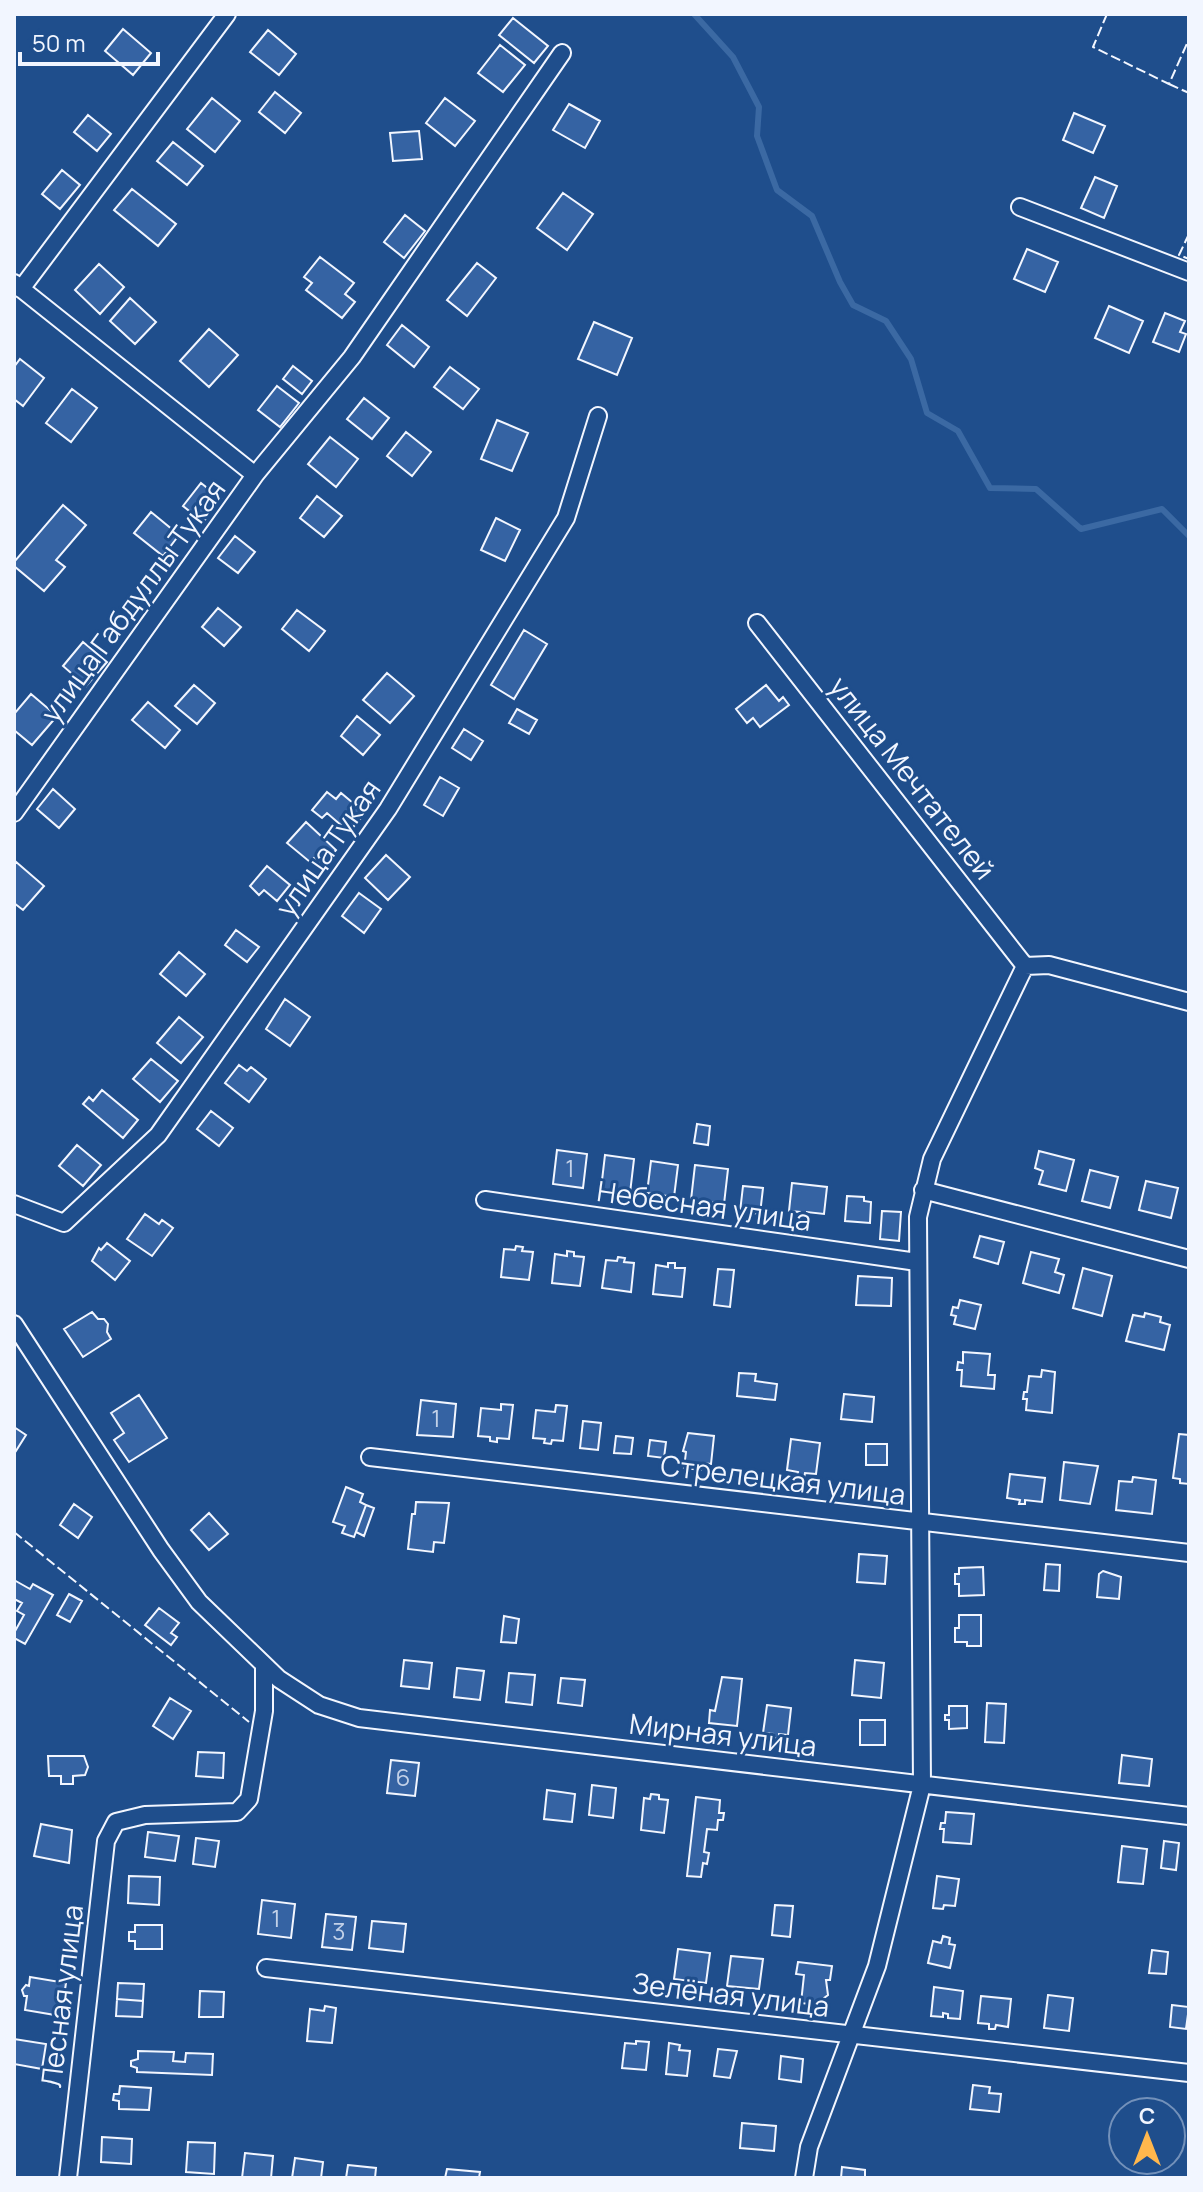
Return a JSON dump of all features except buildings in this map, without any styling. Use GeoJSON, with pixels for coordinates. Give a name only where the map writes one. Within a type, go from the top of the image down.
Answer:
{"type":"FeatureCollection","features":[{"type":"Feature","properties":{"kind":"street"},"geometry":{"type":"LineString","coordinates":[[17,286],[227,14]]}},
{"type":"Feature","properties":{"kind":"street"},"geometry":{"type":"LineString","coordinates":[[255,475],[352,357],[562,53]]}},
{"type":"Feature","properties":{"kind":"street"},"geometry":{"type":"LineString","coordinates":[[1020,207],[1189,272]]}},
{"type":"Feature","properties":{"kind":"street","name":"улица Габдуллы Тукая"},"geometry":{"type":"LineString","coordinates":[[14,813],[255,475],[17,286]]}},
{"type":"Feature","properties":{"kind":"street","name":"улица Тукая"},"geometry":{"type":"LineString","coordinates":[[14,1204],[64,1223],[158,1135],[388,809],[445,716],[566,518],[598,416]]}},
{"type":"Feature","properties":{"kind":"street","name":"улица Мечтателей"},"geometry":{"type":"LineString","coordinates":[[757,623],[1025,966]]}},
{"type":"Feature","properties":{"kind":"street"},"geometry":{"type":"LineString","coordinates":[[804,2178],[809,2147],[877,1966],[922,1785],[922,1523],[917,1262],[918,1217],[932,1159],[1025,966],[1049,965],[1189,1002]]}},
{"type":"Feature","properties":{"kind":"street"},"geometry":{"type":"LineString","coordinates":[[923,1190],[1189,1259]]}},
{"type":"Feature","properties":{"kind":"street","name":"Небесная улица"},"geometry":{"type":"LineString","coordinates":[[485,1200],[917,1262]]}},
{"type":"Feature","properties":{"kind":"street","name":"Мирная улица"},"geometry":{"type":"LineString","coordinates":[[14,1324],[161,1550],[199,1602],[264,1667],[319,1705],[359,1718],[1189,1816]]}},
{"type":"Feature","properties":{"kind":"street","name":"Стрелецкая улица"},"geometry":{"type":"LineString","coordinates":[[370,1457],[1189,1553]]}},
{"type":"Feature","properties":{"kind":"street","name":"Лесная улица"},"geometry":{"type":"LineString","coordinates":[[68,2178],[106,1841],[116,1822],[145,1815],[237,1812],[249,1799],[264,1711],[264,1667]]}},
{"type":"Feature","properties":{"kind":"street","name":"Зелёная улица"},"geometry":{"type":"LineString","coordinates":[[266,1968],[1189,2073]]}},
{"type":"Feature","properties":{"kind":"waterway"},"geometry":{"type":"LineString","coordinates":[[694,14],[733,57],[759,107],[757,136],[777,190],[812,216],[853,305],[886,321],[911,359],[927,413],[958,431],[990,488],[1036,489],[1081,529],[1162,509],[1189,536]]}},
{"type":"Feature","properties":{"kind":"fence"},"geometry":{"type":"LineString","coordinates":[[1107,14],[1093,47],[1169,84],[1189,39]]}},
{"type":"Feature","properties":{"kind":"fence"},"geometry":{"type":"LineString","coordinates":[[1169,84],[1189,93]]}},
{"type":"Feature","properties":{"kind":"fence"},"geometry":{"type":"LineString","coordinates":[[1189,234],[1179,255],[1189,259]]}},
{"type":"Feature","properties":{"kind":"fence"},"geometry":{"type":"LineString","coordinates":[[14,1532],[249,1722]]}}]}
